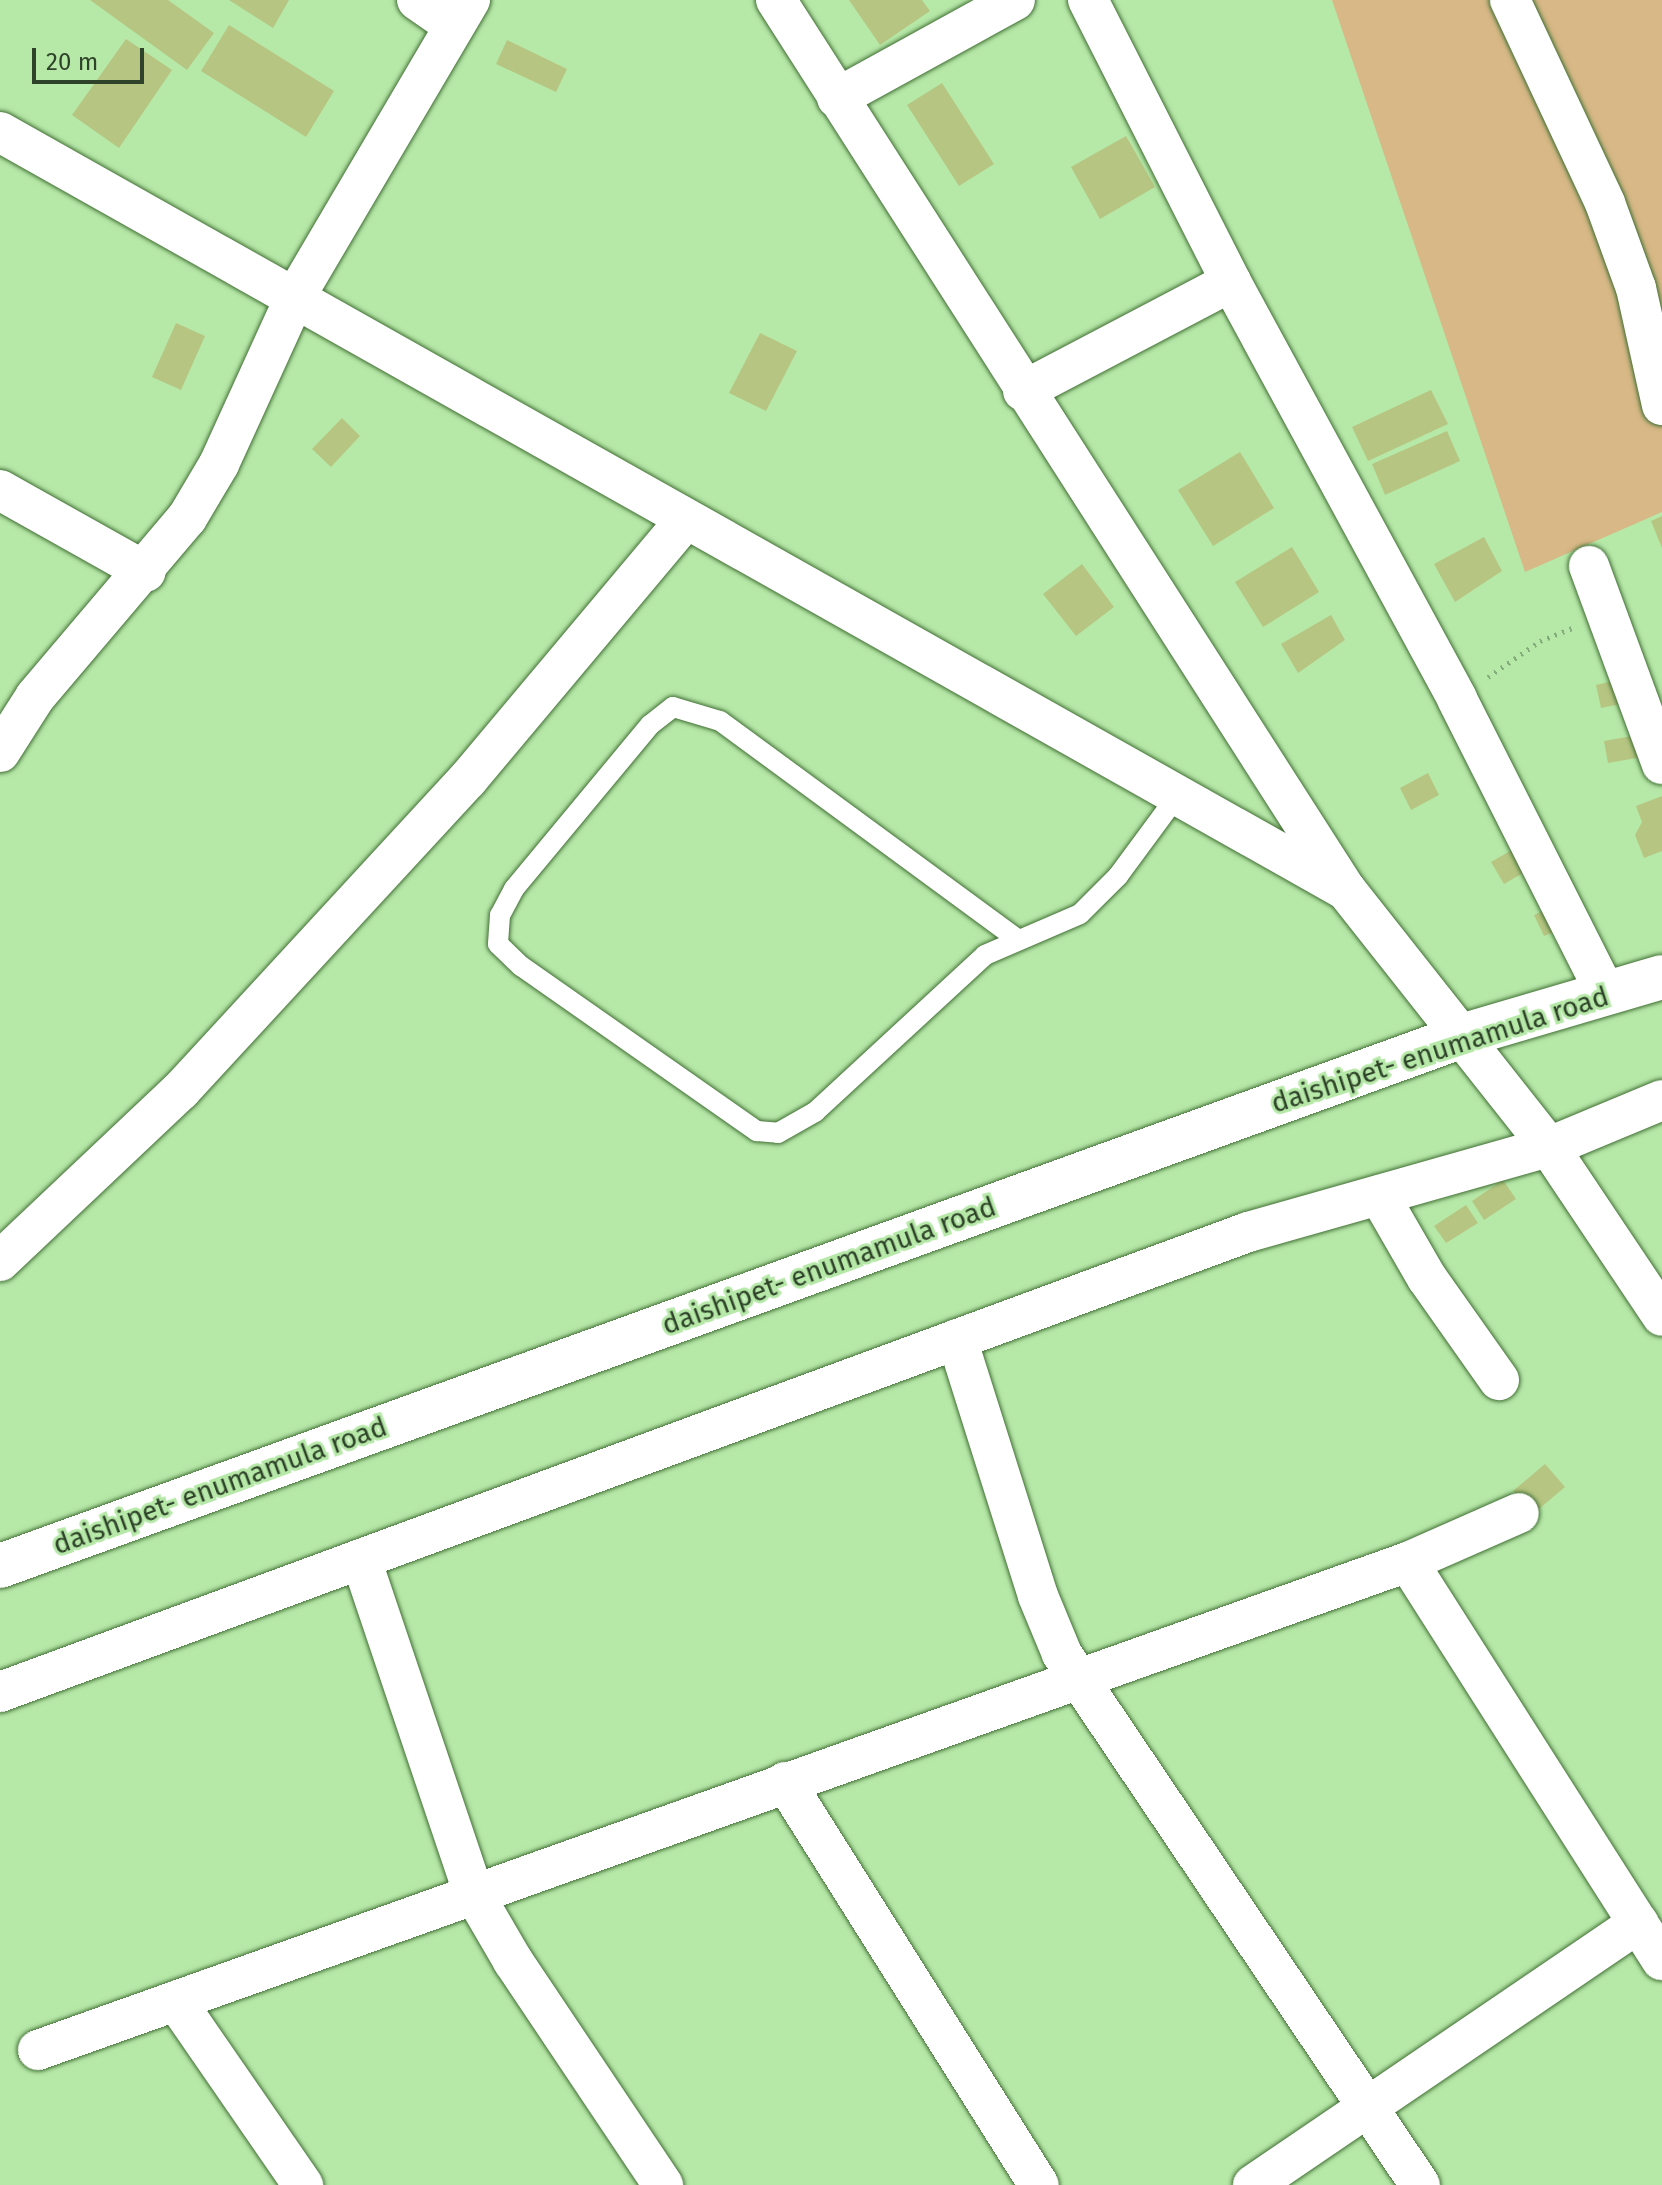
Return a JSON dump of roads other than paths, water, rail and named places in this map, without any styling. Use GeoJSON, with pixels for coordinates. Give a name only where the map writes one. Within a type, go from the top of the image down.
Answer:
{"type":"FeatureCollection","features":[{"type":"Feature","properties":{"kind":"street"},"geometry":{"type":"LineString","coordinates":[[0,752],[35,697],[146,572],[219,464],[295,297],[462,12],[417,0]]}},
{"type":"Feature","properties":{"kind":"street"},"geometry":{"type":"LineString","coordinates":[[776,0],[1023,391],[1346,890],[1465,1035],[1549,1147],[1662,1316]]}},
{"type":"Feature","properties":{"kind":"street"},"geometry":{"type":"LineString","coordinates":[[837,98],[1015,0]]}},
{"type":"Feature","properties":{"kind":"street"},"geometry":{"type":"LineString","coordinates":[[1088,0],[1231,282],[1457,699],[1606,994]]}},
{"type":"Feature","properties":{"kind":"street"},"geometry":{"type":"LineString","coordinates":[[1510,0],[1605,203],[1636,288],[1662,405]]}},
{"type":"Feature","properties":{"kind":"street"},"geometry":{"type":"LineString","coordinates":[[0,132],[1346,890]]}},
{"type":"Feature","properties":{"kind":"street"},"geometry":{"type":"LineString","coordinates":[[1023,391],[1231,282]]}},
{"type":"Feature","properties":{"kind":"street"},"geometry":{"type":"LineString","coordinates":[[0,490],[146,572]]}},
{"type":"Feature","properties":{"kind":"street"},"geometry":{"type":"LineString","coordinates":[[0,1261],[17,1221],[181,1090],[468,779],[685,520]]}},
{"type":"Feature","properties":{"kind":"street"},"geometry":{"type":"LineString","coordinates":[[1589,566],[1662,764]]}},
{"type":"Feature","properties":{"kind":"street","name":"daishipet- enumamula road"},"geometry":{"type":"LineString","coordinates":[[0,1566],[1465,1035],[1662,977]]}},
{"type":"Feature","properties":{"kind":"street"},"geometry":{"type":"LineString","coordinates":[[0,1692],[1248,1232],[1549,1147],[1662,1100]]}},
{"type":"Feature","properties":{"kind":"street"},"geometry":{"type":"LineString","coordinates":[[1379,1195],[1427,1278],[1499,1380]]}},
{"type":"Feature","properties":{"kind":"street"},"geometry":{"type":"LineString","coordinates":[[957,1339],[1038,1596],[1079,1678],[1420,2185]]}},
{"type":"Feature","properties":{"kind":"street"},"geometry":{"type":"LineString","coordinates":[[38,2050],[1408,1562],[1519,1513]]}},
{"type":"Feature","properties":{"kind":"street"},"geometry":{"type":"LineString","coordinates":[[361,1559],[474,1894],[513,1961],[663,2185]]}},
{"type":"Feature","properties":{"kind":"street"},"geometry":{"type":"LineString","coordinates":[[1408,1562],[1662,1960]]}},
{"type":"Feature","properties":{"kind":"street"},"geometry":{"type":"LineString","coordinates":[[785,1782],[1039,2185]]}},
{"type":"Feature","properties":{"kind":"street"},"geometry":{"type":"LineString","coordinates":[[1253,2185],[1366,2104],[1638,1923]]}},
{"type":"Feature","properties":{"kind":"street"},"geometry":{"type":"LineString","coordinates":[[176,2001],[303,2185]]}},
{"type":"Feature","properties":{"kind":"lane"},"geometry":{"type":"LineString","coordinates":[[1017,939],[720,721],[700,711],[673,707],[650,725],[514,889],[500,915],[498,944],[521,966],[757,1131],[778,1133],[815,1112],[985,955],[1080,914],[1118,876],[1177,796]]}}]}
